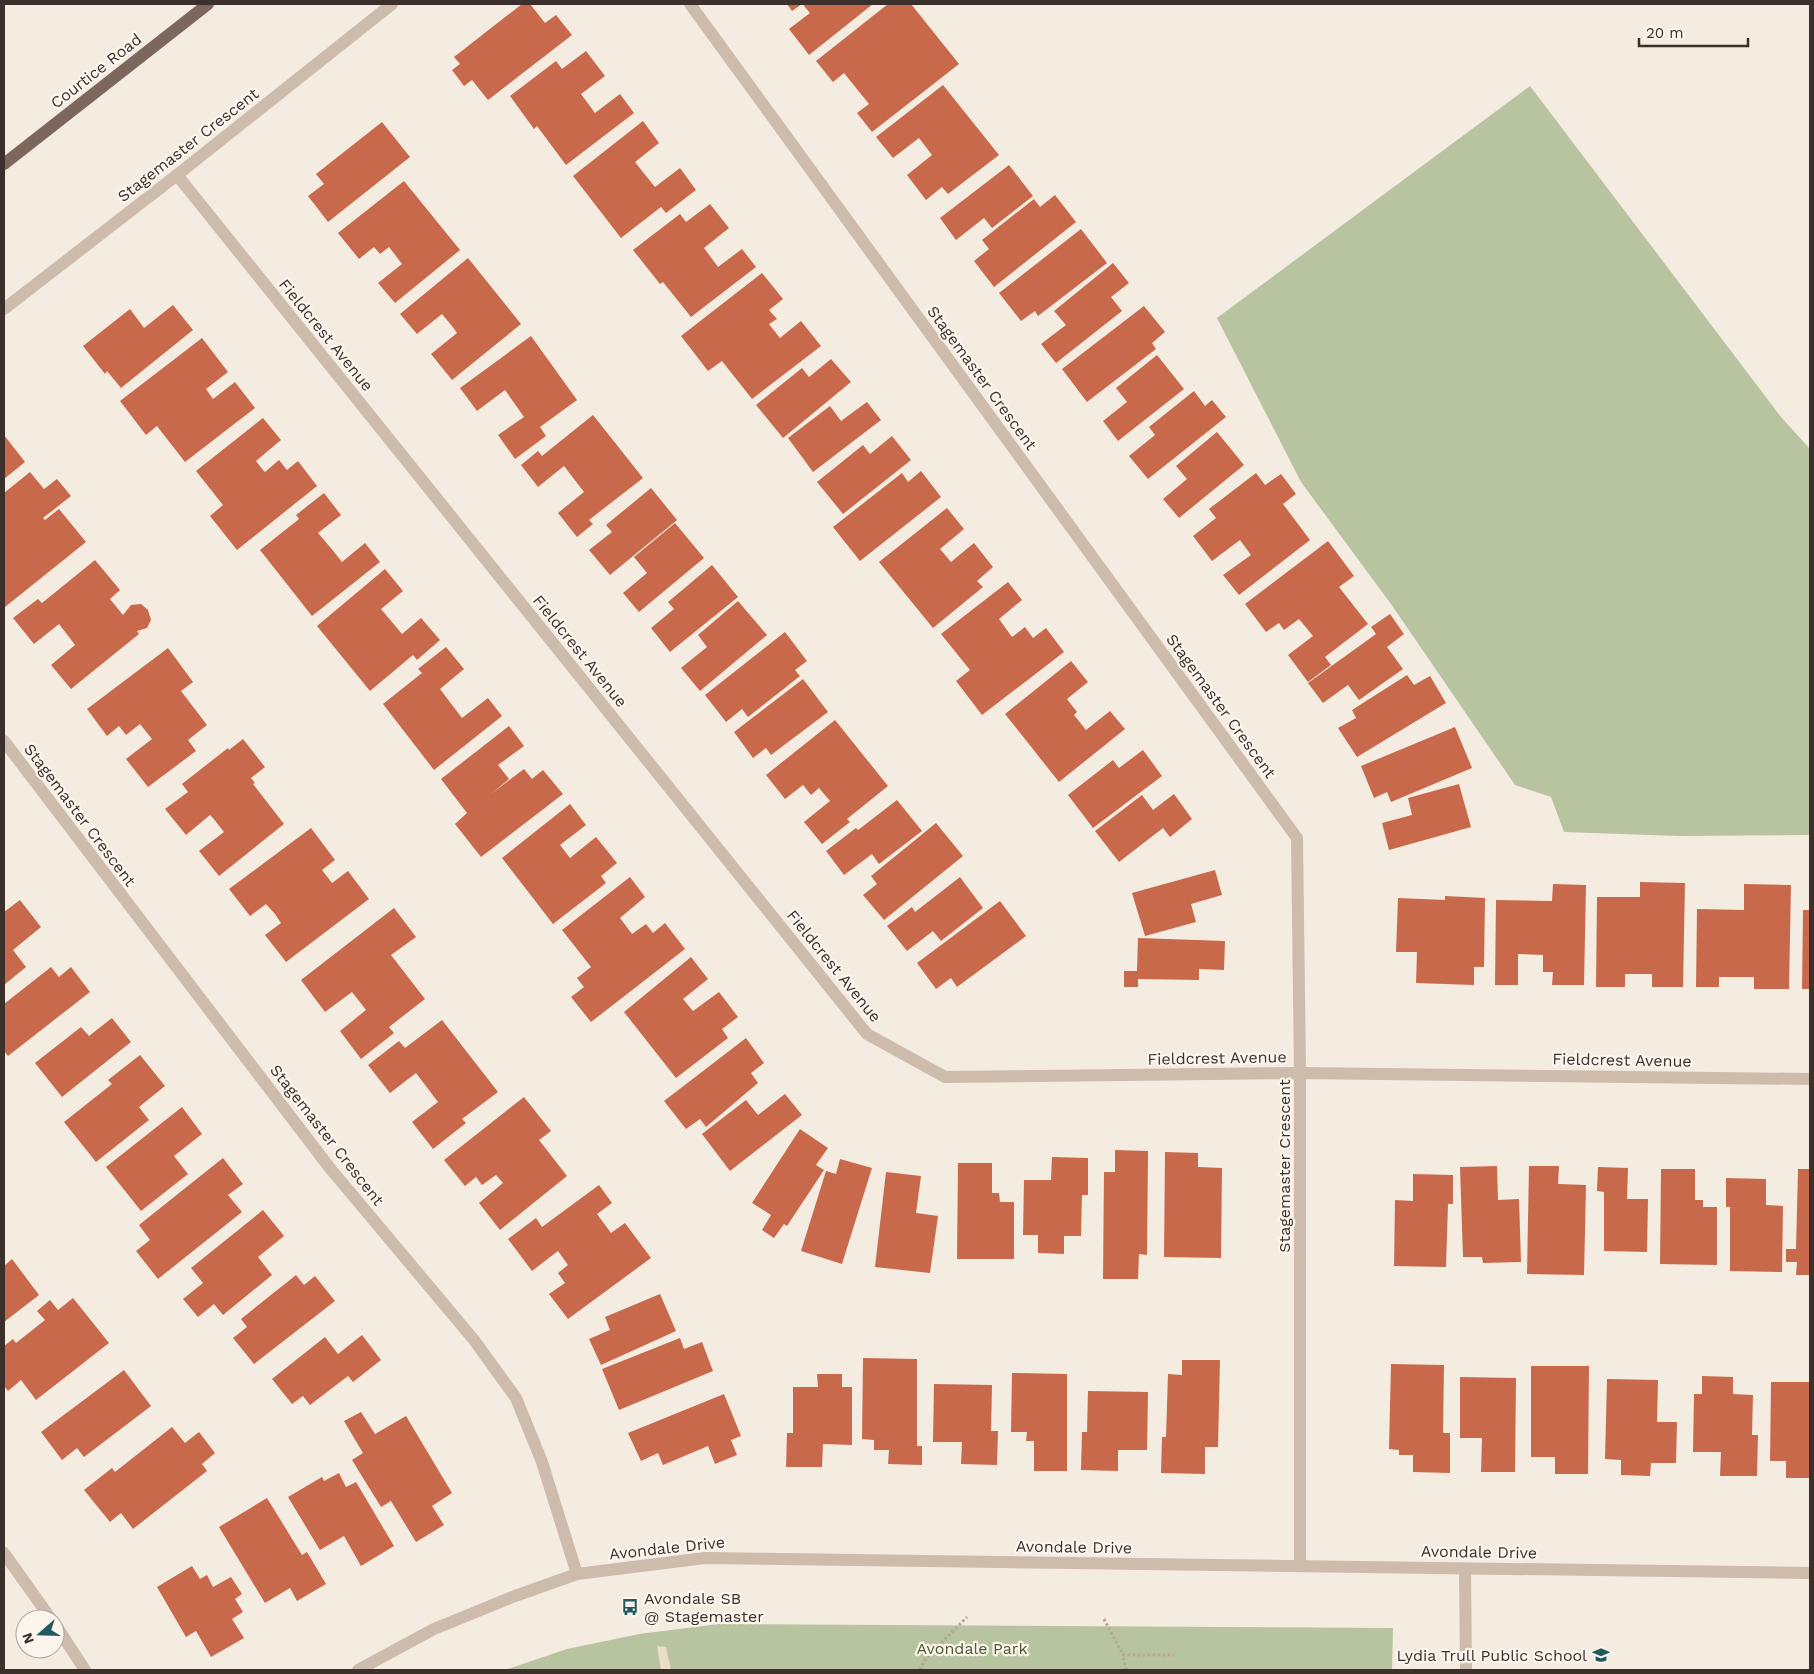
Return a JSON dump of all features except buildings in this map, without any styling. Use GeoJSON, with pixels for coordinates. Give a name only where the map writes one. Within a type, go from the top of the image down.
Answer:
{"type":"FeatureCollection","features":[{"type":"Feature","properties":{"kind":"main road","name":"Courtice Road"},"geometry":{"type":"LineString","coordinates":[[4,164],[208,4]]}},
{"type":"Feature","properties":{"kind":"street","name":"Stagemaster Crescent"},"geometry":{"type":"LineString","coordinates":[[4,309],[177,175],[392,4]]}},
{"type":"Feature","properties":{"kind":"street","name":"Stagemaster Crescent"},"geometry":{"type":"LineString","coordinates":[[690,4],[1297,838],[1300,1073],[1300,1566]]}},
{"type":"Feature","properties":{"kind":"street","name":"Fieldcrest Avenue"},"geometry":{"type":"LineString","coordinates":[[177,175],[867,1034],[945,1077],[1300,1073],[1810,1078]]}},
{"type":"Feature","properties":{"kind":"street","name":"Stagemaster Crescent"},"geometry":{"type":"LineString","coordinates":[[4,741],[329,1167],[474,1340],[516,1398],[542,1462],[577,1574]]}},
{"type":"Feature","properties":{"kind":"street"},"geometry":{"type":"LineString","coordinates":[[4,1553],[44,1609]]}},
{"type":"Feature","properties":{"kind":"street","name":"Avondale Drive"},"geometry":{"type":"LineString","coordinates":[[358,1670],[434,1629],[515,1596],[577,1574],[706,1558],[1810,1573]]}},
{"type":"Feature","properties":{"kind":"street"},"geometry":{"type":"LineString","coordinates":[[1465,1569],[1466,1670]]}},
{"type":"Feature","properties":{"kind":"street"},"geometry":{"type":"LineString","coordinates":[[65,1639],[86,1670]]}},
{"type":"Feature","properties":{"kind":"path"},"geometry":{"type":"LineString","coordinates":[[920,1670],[926,1658],[967,1617]]}},
{"type":"Feature","properties":{"kind":"path"},"geometry":{"type":"LineString","coordinates":[[1104,1619],[1123,1655],[1126,1670]]}},
{"type":"Feature","properties":{"kind":"path"},"geometry":{"type":"LineString","coordinates":[[1123,1655],[1174,1655]]}},
{"type":"Feature","properties":{"kind":"green space"},"geometry":{"type":"Polygon","coordinates":[[[1530,86],[1781,417],[1810,449],[1810,835],[1679,836],[1564,832],[1551,797],[1515,785],[1391,604],[1301,482],[1217,318],[1530,86]]]}},
{"type":"Feature","properties":{"kind":"green space","name":"Avondale Park"},"geometry":{"type":"Polygon","coordinates":[[[719,1624],[1393,1628],[1392,1670],[505,1670],[567,1649],[639,1634],[719,1624]]]}},
{"type":"Feature","properties":{"kind":"shaded area"},"geometry":{"type":"Polygon","coordinates":[[[657,1646],[666,1647],[671,1670],[661,1670],[657,1646]]]}},
{"type":"Feature","properties":{"kind":"place","name":"Avondale SB @ Stagemaster"},"geometry":{"type":"Point","coordinates":[630,1607]}},
{"type":"Feature","properties":{"kind":"place","name":"Lydia Trull Public School"},"geometry":{"type":"Point","coordinates":[1601,1655]}}]}
